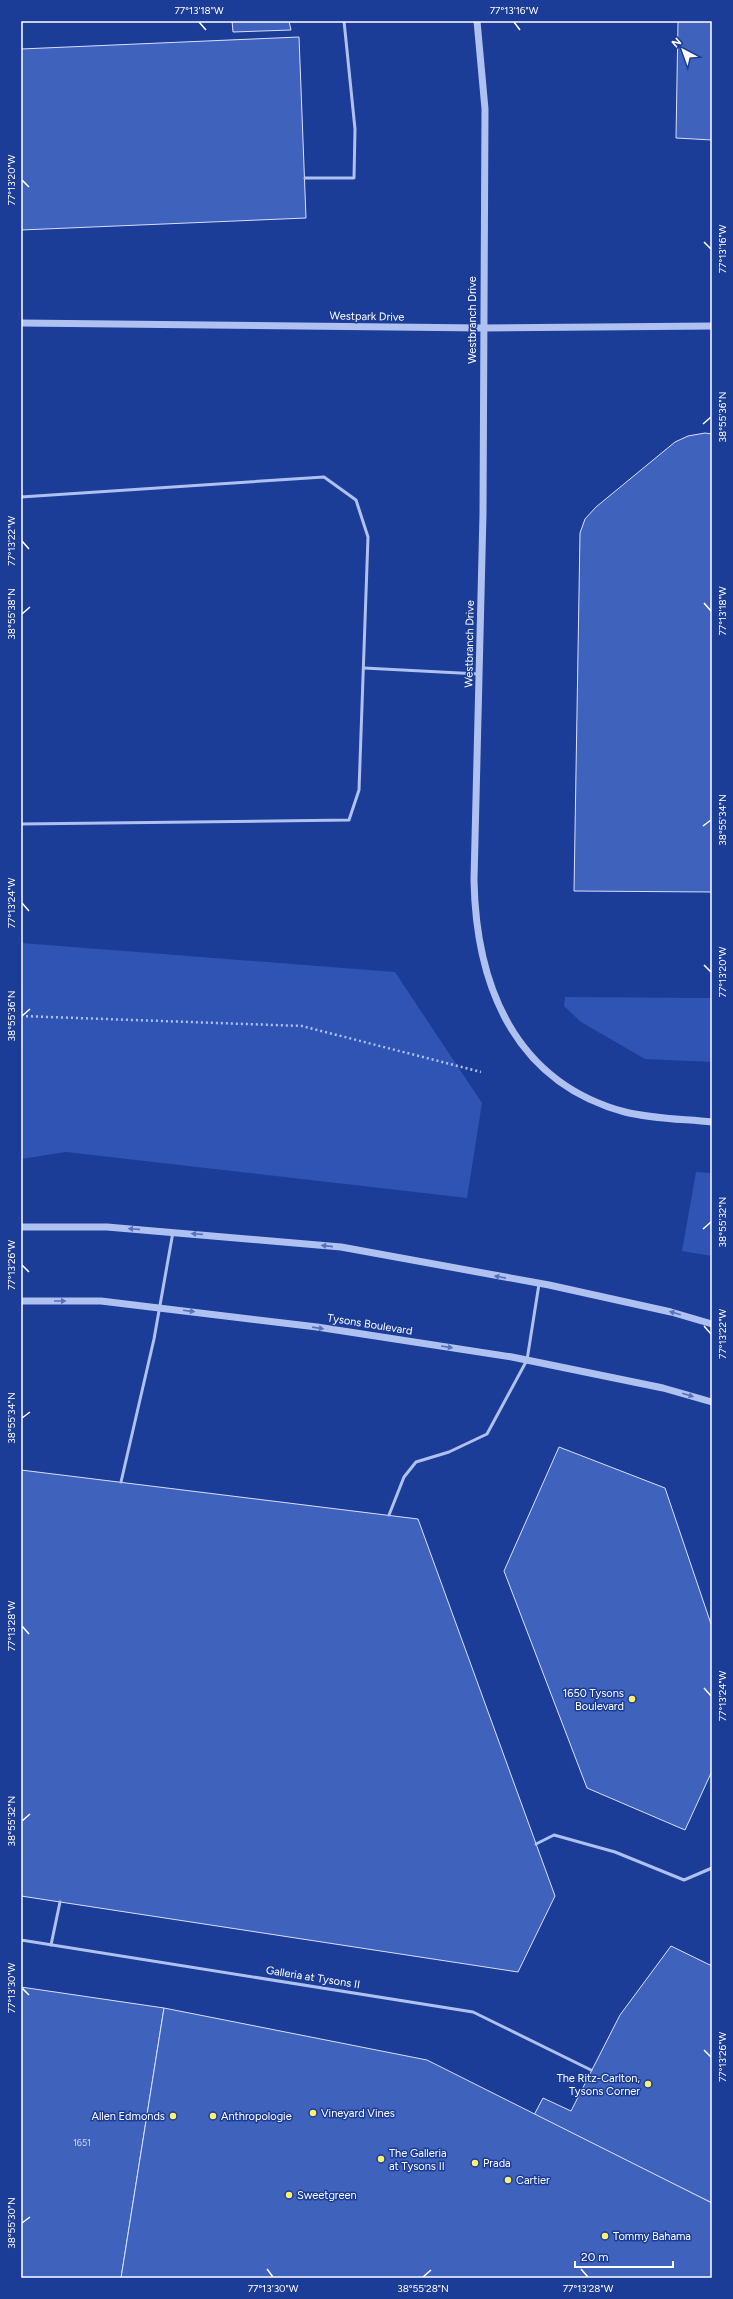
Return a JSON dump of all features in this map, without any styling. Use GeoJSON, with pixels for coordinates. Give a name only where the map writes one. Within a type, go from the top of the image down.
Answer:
{"type":"FeatureCollection","features":[{"type":"Feature","properties":{"kind":"street","name":"Westbranch Drive"},"geometry":{"type":"LineString","coordinates":[[477,21],[485,109],[483,507],[475,911],[477,932],[490,984],[509,1025],[528,1053],[555,1078],[590,1100],[625,1112],[712,1122]]}},
{"type":"Feature","properties":{"kind":"street","name":"Westpark Drive"},"geometry":{"type":"LineString","coordinates":[[21,323],[483,328],[712,326]]}},
{"type":"Feature","properties":{"kind":"street"},"geometry":{"type":"LineString","coordinates":[[21,1227],[107,1227],[341,1247],[539,1284],[671,1312],[712,1324]]}},
{"type":"Feature","properties":{"kind":"street","name":"Tysons Boulevard"},"geometry":{"type":"LineString","coordinates":[[21,1301],[101,1301],[317,1327],[527,1360],[664,1388],[712,1402]]}},
{"type":"Feature","properties":{"kind":"lane"},"geometry":{"type":"LineString","coordinates":[[305,178],[354,178],[355,129],[344,21]]}},
{"type":"Feature","properties":{"kind":"lane"},"geometry":{"type":"LineString","coordinates":[[21,498],[324,477],[356,500],[368,538],[359,790],[349,820],[21,824]]}},
{"type":"Feature","properties":{"kind":"lane"},"geometry":{"type":"LineString","coordinates":[[364,668],[479,674]]}},
{"type":"Feature","properties":{"kind":"lane"},"geometry":{"type":"LineString","coordinates":[[122,1482],[160,1308],[173,1232]]}},
{"type":"Feature","properties":{"kind":"lane"},"geometry":{"type":"LineString","coordinates":[[389,1515],[404,1476],[416,1462],[449,1452],[487,1434],[527,1360],[539,1284]]}},
{"type":"Feature","properties":{"kind":"lane"},"geometry":{"type":"LineString","coordinates":[[536,1844],[554,1835],[615,1852],[684,1880],[712,1868]]}},
{"type":"Feature","properties":{"kind":"lane"},"geometry":{"type":"LineString","coordinates":[[51,1945],[60,1902]]}},
{"type":"Feature","properties":{"kind":"lane","name":"Galleria at Tysons II"},"geometry":{"type":"LineString","coordinates":[[21,1940],[474,2012],[591,2070]]}},
{"type":"Feature","properties":{"kind":"path"},"geometry":{"type":"LineString","coordinates":[[21,1016],[302,1026],[481,1072]]}},
{"type":"Feature","properties":{"kind":"shaded area"},"geometry":{"type":"Polygon","coordinates":[[[21,943],[395,972],[482,1103],[467,1198],[66,1152],[21,1159],[21,943]]]}},
{"type":"Feature","properties":{"kind":"shaded area"},"geometry":{"type":"Polygon","coordinates":[[[565,997],[712,998],[712,1062],[645,1059],[581,1022],[564,1006],[565,997]]]}},
{"type":"Feature","properties":{"kind":"shaded area"},"geometry":{"type":"Polygon","coordinates":[[[696,1172],[712,1173],[712,1256],[682,1251],[696,1172]]]}},
{"type":"Feature","properties":{"kind":"building"},"geometry":{"type":"Polygon","coordinates":[[[232,21],[289,21],[291,30],[233,32],[232,21]]]}},
{"type":"Feature","properties":{"kind":"building"},"geometry":{"type":"Polygon","coordinates":[[[678,21],[712,21],[712,140],[676,138],[678,21]]]}},
{"type":"Feature","properties":{"kind":"building"},"geometry":{"type":"Polygon","coordinates":[[[299,37],[306,218],[21,230],[21,49],[299,37]]]}},
{"type":"Feature","properties":{"kind":"building"},"geometry":{"type":"Polygon","coordinates":[[[705,433],[712,434],[712,892],[574,891],[580,533],[585,519],[596,507],[675,442],[688,436],[705,433]]]}},
{"type":"Feature","properties":{"kind":"building","name":"1650 Tysons Boulevard"},"geometry":{"type":"Polygon","coordinates":[[[559,1447],[665,1488],[712,1627],[712,1771],[685,1830],[587,1788],[504,1571],[559,1447]]]}},
{"type":"Feature","properties":{"kind":"building"},"geometry":{"type":"Polygon","coordinates":[[[21,1470],[418,1519],[555,1896],[518,1972],[21,1896],[21,1470]]]}},
{"type":"Feature","properties":{"kind":"building","name":"The Ritz-Carlton, Tysons Corner"},"geometry":{"type":"Polygon","coordinates":[[[671,1946],[712,1966],[712,2203],[534,2115],[543,2098],[571,2111],[620,2015],[671,1946]]]}},
{"type":"Feature","properties":{"kind":"building"},"geometry":{"type":"Polygon","coordinates":[[[21,1987],[164,2008],[121,2278],[21,2278],[21,1987]]]}},
{"type":"Feature","properties":{"kind":"building","name":"The Galleria at Tysons II"},"geometry":{"type":"Polygon","coordinates":[[[164,2008],[427,2060],[712,2203],[712,2278],[121,2278],[164,2008]]]}},
{"type":"Feature","properties":{"kind":"place","name":"1650 Tysons Boulevard"},"geometry":{"type":"Point","coordinates":[632,1699]}},
{"type":"Feature","properties":{"kind":"place","name":"The Ritz-Carlton, Tysons Corner"},"geometry":{"type":"Point","coordinates":[648,2084]}},
{"type":"Feature","properties":{"kind":"place","name":"Vineyard Vines"},"geometry":{"type":"Point","coordinates":[313,2113]}},
{"type":"Feature","properties":{"kind":"place","name":"Allen Edmonds"},"geometry":{"type":"Point","coordinates":[173,2116]}},
{"type":"Feature","properties":{"kind":"place","name":"Anthropologie"},"geometry":{"type":"Point","coordinates":[213,2116]}},
{"type":"Feature","properties":{"kind":"place","name":"The Galleria at Tysons II"},"geometry":{"type":"Point","coordinates":[381,2159]}},
{"type":"Feature","properties":{"kind":"place","name":"Prada"},"geometry":{"type":"Point","coordinates":[475,2163]}},
{"type":"Feature","properties":{"kind":"place","name":"Cartier"},"geometry":{"type":"Point","coordinates":[508,2180]}},
{"type":"Feature","properties":{"kind":"place","name":"Sweetgreen"},"geometry":{"type":"Point","coordinates":[289,2195]}},
{"type":"Feature","properties":{"kind":"place","name":"Tommy Bahama"},"geometry":{"type":"Point","coordinates":[605,2236]}}]}
